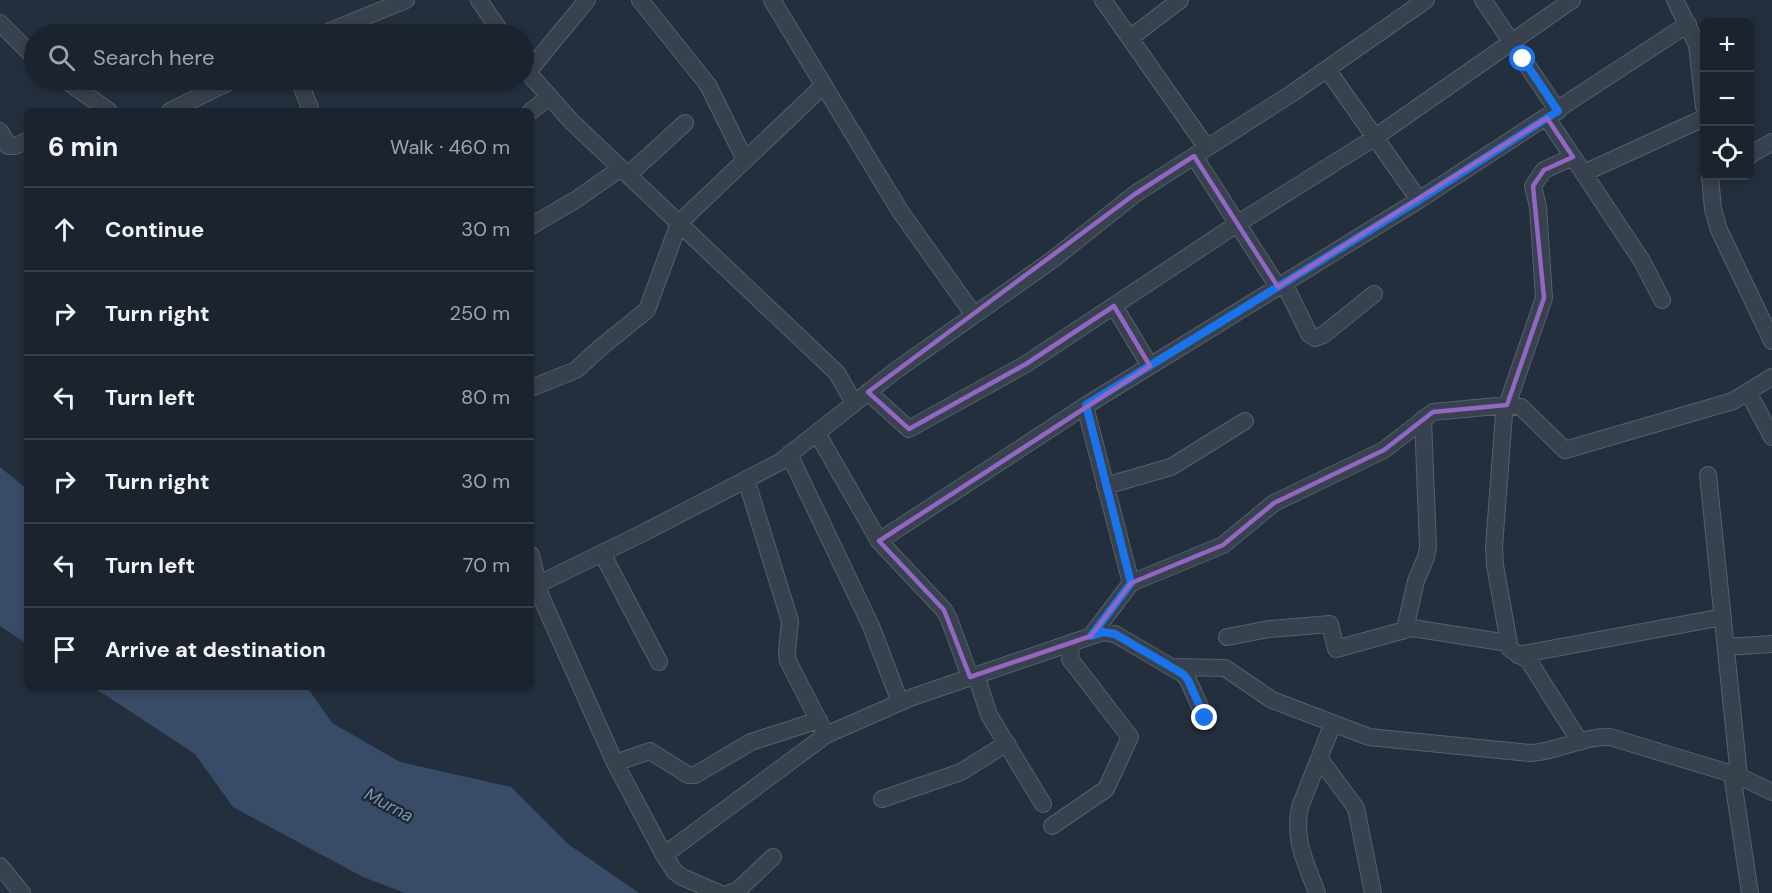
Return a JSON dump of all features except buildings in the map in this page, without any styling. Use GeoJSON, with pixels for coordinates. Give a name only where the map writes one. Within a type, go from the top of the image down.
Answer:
{"type":"FeatureCollection","features":[{"type":"Feature","properties":{"kind":"street"},"geometry":{"type":"LineString","coordinates":[[348,24],[406,0]]}},
{"type":"Feature","properties":{"kind":"street"},"geometry":{"type":"LineString","coordinates":[[479,0],[495,24]]}},
{"type":"Feature","properties":{"kind":"street"},"geometry":{"type":"LineString","coordinates":[[534,60],[587,0]]}},
{"type":"Feature","properties":{"kind":"street"},"geometry":{"type":"LineString","coordinates":[[640,0],[708,85],[745,160]]}},
{"type":"Feature","properties":{"kind":"street"},"geometry":{"type":"LineString","coordinates":[[772,0],[900,211],[974,315]]}},
{"type":"Feature","properties":{"kind":"street"},"geometry":{"type":"LineString","coordinates":[[1103,0],[1130,38],[1201,152],[1238,224],[1281,285],[1309,334],[1315,338],[1323,335],[1374,294]]}},
{"type":"Feature","properties":{"kind":"street"},"geometry":{"type":"LineString","coordinates":[[1130,38],[1180,0]]}},
{"type":"Feature","properties":{"kind":"street"},"geometry":{"type":"LineString","coordinates":[[537,585],[780,462],[868,392],[1052,260],[1135,194],[1326,69],[1426,0]]}},
{"type":"Feature","properties":{"kind":"street"},"geometry":{"type":"LineString","coordinates":[[1483,0],[1511,42],[1573,157],[1642,261],[1662,300]]}},
{"type":"Feature","properties":{"kind":"street"},"geometry":{"type":"LineString","coordinates":[[868,392],[909,429],[1026,364],[1238,224],[1374,138],[1572,0]]}},
{"type":"Feature","properties":{"kind":"street"},"geometry":{"type":"LineString","coordinates":[[1676,0],[1700,55],[1701,72]]}},
{"type":"Feature","properties":{"kind":"street"},"geometry":{"type":"LineString","coordinates":[[0,22],[24,47]]}},
{"type":"Feature","properties":{"kind":"street"},"geometry":{"type":"LineString","coordinates":[[879,541],[1086,405],[1419,200],[1688,24]]}},
{"type":"Feature","properties":{"kind":"street"},"geometry":{"type":"LineString","coordinates":[[1326,69],[1419,200]]}},
{"type":"Feature","properties":{"kind":"street"},"geometry":{"type":"LineString","coordinates":[[534,80],[571,121],[837,373],[854,403]]}},
{"type":"Feature","properties":{"kind":"street"},"geometry":{"type":"LineString","coordinates":[[534,387],[576,370],[647,310],[679,223],[824,85]]}},
{"type":"Feature","properties":{"kind":"street"},"geometry":{"type":"LineString","coordinates":[[77,90],[99,108]]}},
{"type":"Feature","properties":{"kind":"street"},"geometry":{"type":"LineString","coordinates":[[176,108],[213,90]]}},
{"type":"Feature","properties":{"kind":"street"},"geometry":{"type":"LineString","coordinates":[[303,90],[310,108]]}},
{"type":"Feature","properties":{"kind":"street"},"geometry":{"type":"LineString","coordinates":[[534,109],[549,97]]}},
{"type":"Feature","properties":{"kind":"street"},"geometry":{"type":"LineString","coordinates":[[1584,173],[1700,120]]}},
{"type":"Feature","properties":{"kind":"street"},"geometry":{"type":"LineString","coordinates":[[534,224],[624,171],[685,123]]}},
{"type":"Feature","properties":{"kind":"street"},"geometry":{"type":"LineString","coordinates":[[0,131],[8,146],[15,147],[24,142]]}},
{"type":"Feature","properties":{"kind":"street"},"geometry":{"type":"LineString","coordinates":[[1754,152],[1772,142]]}},
{"type":"Feature","properties":{"kind":"street"},"geometry":{"type":"LineString","coordinates":[[1573,157],[1544,170],[1533,186],[1538,207],[1544,298],[1503,420],[1494,547],[1495,565],[1513,649],[1529,661],[1580,742]]}},
{"type":"Feature","properties":{"kind":"street"},"geometry":{"type":"LineString","coordinates":[[1712,180],[1717,224],[1772,341]]}},
{"type":"Feature","properties":{"kind":"street"},"geometry":{"type":"LineString","coordinates":[[1114,306],[1150,366]]}},
{"type":"Feature","properties":{"kind":"street"},"geometry":{"type":"LineString","coordinates":[[1091,636],[1131,583],[1223,545],[1274,503],[1379,453],[1423,419],[1439,410],[1507,405],[1521,407],[1565,450],[1733,401],[1772,377]]}},
{"type":"Feature","properties":{"kind":"street"},"geometry":{"type":"LineString","coordinates":[[1748,392],[1772,436]]}},
{"type":"Feature","properties":{"kind":"street"},"geometry":{"type":"LineString","coordinates":[[1086,405],[1131,583]]}},
{"type":"Feature","properties":{"kind":"street"},"geometry":{"type":"LineString","coordinates":[[1405,629],[1416,580],[1428,546],[1423,419]]}},
{"type":"Feature","properties":{"kind":"street"},"geometry":{"type":"LineString","coordinates":[[1105,486],[1166,470],[1245,420]]}},
{"type":"Feature","properties":{"kind":"street"},"geometry":{"type":"LineString","coordinates":[[817,433],[879,541],[944,610],[986,708],[1043,804]]}},
{"type":"Feature","properties":{"kind":"street"},"geometry":{"type":"LineString","coordinates":[[789,454],[871,626],[900,702]]}},
{"type":"Feature","properties":{"kind":"street"},"geometry":{"type":"LineString","coordinates":[[1708,475],[1726,647],[1735,775],[1750,893]]}},
{"type":"Feature","properties":{"kind":"street"},"geometry":{"type":"LineString","coordinates":[[746,479],[790,621],[788,661],[823,727]]}},
{"type":"Feature","properties":{"kind":"street"},"geometry":{"type":"LineString","coordinates":[[602,553],[659,662]]}},
{"type":"Feature","properties":{"kind":"street"},"geometry":{"type":"LineString","coordinates":[[534,570],[541,597],[615,763],[664,855],[675,872],[682,877],[719,893]]}},
{"type":"Feature","properties":{"kind":"street"},"geometry":{"type":"LineString","coordinates":[[1227,637],[1269,629],[1330,624],[1336,649],[1405,629],[1421,629],[1513,649],[1723,617]]}},
{"type":"Feature","properties":{"kind":"street"},"geometry":{"type":"LineString","coordinates":[[615,763],[650,751],[688,775],[695,775],[751,742],[823,727],[1103,632],[1115,634],[1172,667],[1188,680],[1205,718]]}},
{"type":"Feature","properties":{"kind":"street"},"geometry":{"type":"LineString","coordinates":[[1052,826],[1106,789],[1130,737],[1070,658],[1071,643]]}},
{"type":"Feature","properties":{"kind":"street"},"geometry":{"type":"LineString","coordinates":[[1726,647],[1772,644]]}},
{"type":"Feature","properties":{"kind":"street"},"geometry":{"type":"LineString","coordinates":[[1172,667],[1225,668],[1268,698],[1376,739],[1530,753],[1602,737],[1619,739],[1735,775],[1772,792]]}},
{"type":"Feature","properties":{"kind":"street"},"geometry":{"type":"LineString","coordinates":[[1317,893],[1297,832],[1300,807],[1333,723]]}},
{"type":"Feature","properties":{"kind":"street"},"geometry":{"type":"LineString","coordinates":[[664,855],[823,727]]}},
{"type":"Feature","properties":{"kind":"street"},"geometry":{"type":"LineString","coordinates":[[882,799],[961,772],[1007,743]]}},
{"type":"Feature","properties":{"kind":"street"},"geometry":{"type":"LineString","coordinates":[[1319,758],[1356,808],[1373,893]]}},
{"type":"Feature","properties":{"kind":"street"},"geometry":{"type":"LineString","coordinates":[[730,893],[742,886],[773,857]]}},
{"type":"Feature","properties":{"kind":"street"},"geometry":{"type":"LineString","coordinates":[[0,866],[22,893]]}},
{"type":"Feature","properties":{"kind":"highlighted area"},"geometry":{"type":"Polygon","coordinates":[[[1547,118],[1573,157],[1544,170],[1533,186],[1544,298],[1507,405],[1433,412],[1384,450],[1274,503],[1223,545],[1131,583],[1091,636],[970,677],[944,610],[879,541],[1150,366],[1114,306],[1026,364],[909,429],[868,392],[1135,194],[1194,156],[1278,287],[1547,118]]]}},
{"type":"Feature","properties":{"kind":"water"},"geometry":{"type":"Polygon","coordinates":[[[0,467],[24,487],[24,642],[0,626],[0,467]]]}},
{"type":"Feature","properties":{"kind":"water","name":"Murna"},"geometry":{"type":"Polygon","coordinates":[[[98,690],[309,690],[332,723],[400,762],[511,787],[568,844],[639,893],[405,893],[363,877],[233,807],[195,754],[98,690]]]}},
{"type":"Feature","properties":{"kind":"route"},"geometry":{"type":"LineString","coordinates":[[1205,718],[1188,680],[1177,669],[1115,634],[1103,632],[1091,636],[1131,583],[1086,405],[1419,200],[1558,111],[1523,59]]}}]}
